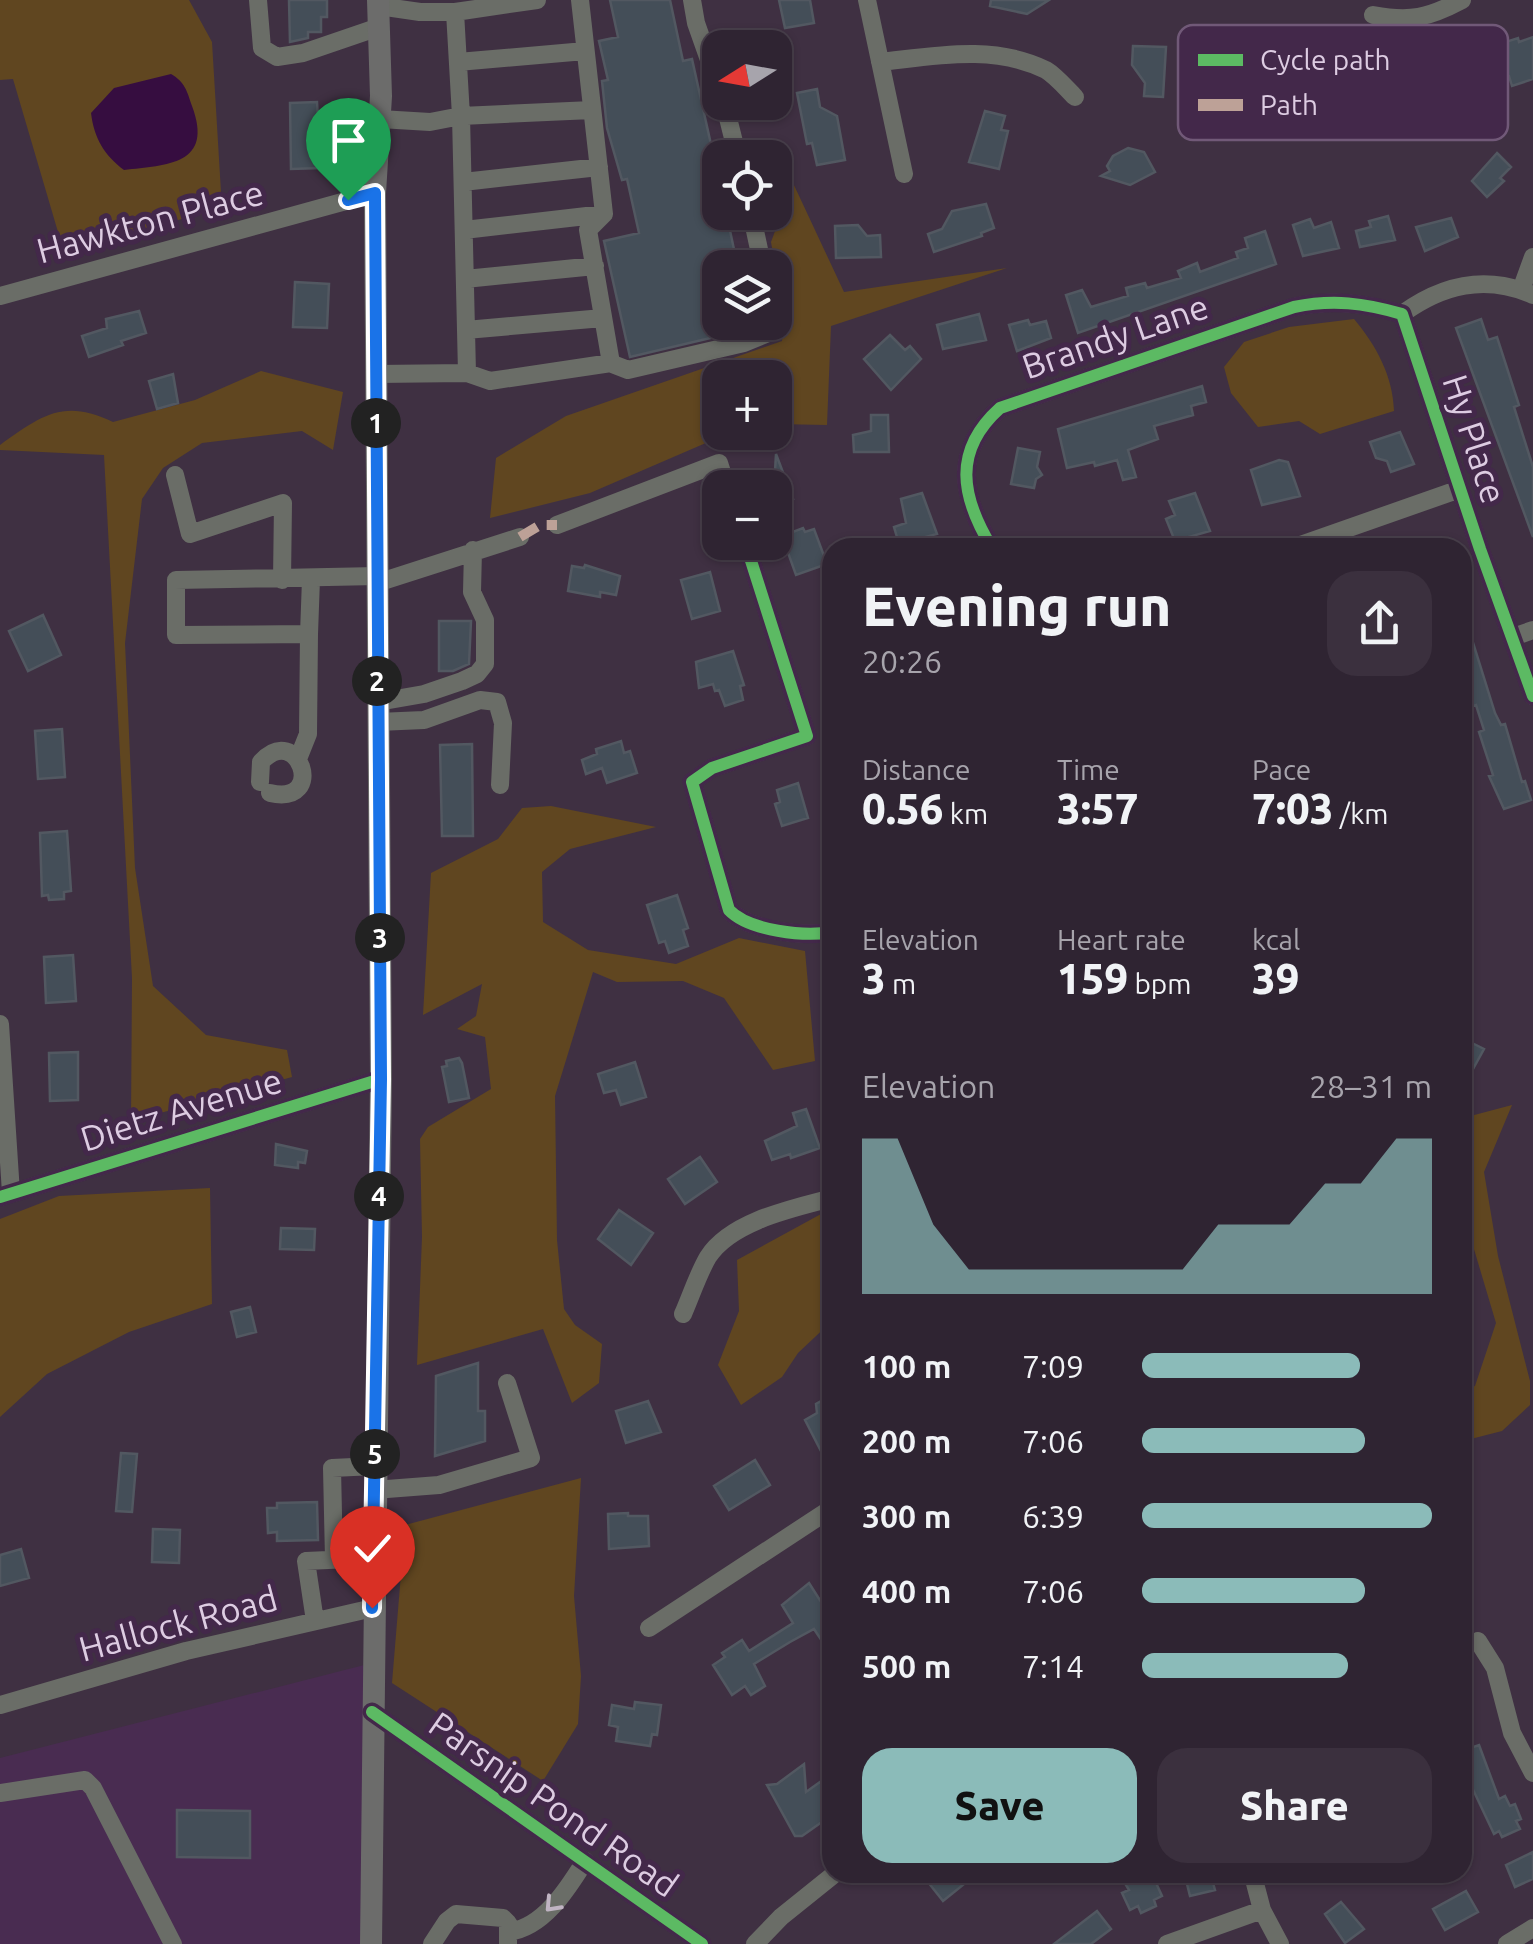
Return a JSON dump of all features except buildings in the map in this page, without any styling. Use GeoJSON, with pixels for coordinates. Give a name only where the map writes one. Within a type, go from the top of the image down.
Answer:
{"type":"FeatureCollection","features":[{"type":"Feature","properties":{"kind":"main road"},"geometry":{"type":"LineString","coordinates":[[371,1944],[381,1079],[375,193],[380,119],[379,11]]}},
{"type":"Feature","properties":{"kind":"street"},"geometry":{"type":"LineString","coordinates":[[258,0],[262,48],[277,58],[303,53],[379,11],[455,12],[536,0]]}},
{"type":"Feature","properties":{"kind":"street"},"geometry":{"type":"LineString","coordinates":[[580,0],[604,214]]}},
{"type":"Feature","properties":{"kind":"street"},"geometry":{"type":"LineString","coordinates":[[692,0],[702,39]]}},
{"type":"Feature","properties":{"kind":"street"},"geometry":{"type":"LineString","coordinates":[[867,0],[904,174]]}},
{"type":"Feature","properties":{"kind":"street"},"geometry":{"type":"LineString","coordinates":[[1373,15],[1405,21],[1462,0]]}},
{"type":"Feature","properties":{"kind":"street"},"geometry":{"type":"LineString","coordinates":[[455,12],[462,116],[467,373]]}},
{"type":"Feature","properties":{"kind":"street"},"geometry":{"type":"LineString","coordinates":[[458,62],[585,51]]}},
{"type":"Feature","properties":{"kind":"street"},"geometry":{"type":"LineString","coordinates":[[880,62],[964,53],[1001,56],[1048,71],[1075,97]]}},
{"type":"Feature","properties":{"kind":"street"},"geometry":{"type":"LineString","coordinates":[[380,119],[430,122],[462,116],[592,110]]}},
{"type":"Feature","properties":{"kind":"street"},"geometry":{"type":"LineString","coordinates":[[463,182],[599,168]]}},
{"type":"Feature","properties":{"kind":"street","name":"Hawkton Place"},"geometry":{"type":"LineString","coordinates":[[0,296],[375,193]]}},
{"type":"Feature","properties":{"kind":"street"},"geometry":{"type":"LineString","coordinates":[[464,230],[604,214]]}},
{"type":"Feature","properties":{"kind":"street"},"geometry":{"type":"LineString","coordinates":[[604,214],[588,230],[610,364]]}},
{"type":"Feature","properties":{"kind":"street"},"geometry":{"type":"LineString","coordinates":[[1402,314],[1424,298],[1456,285],[1477,283],[1527,292],[1533,257]]}},
{"type":"Feature","properties":{"kind":"street"},"geometry":{"type":"LineString","coordinates":[[465,279],[594,266]]}},
{"type":"Feature","properties":{"kind":"street","name":"Brandy Lane"},"geometry":{"type":"LineString","coordinates":[[987,538],[973,511],[966,467],[974,436],[1000,408],[1294,307],[1334,300],[1364,303],[1402,314]]}},
{"type":"Feature","properties":{"kind":"street","name":"Hy Place"},"geometry":{"type":"LineString","coordinates":[[1402,314],[1533,696]]}},
{"type":"Feature","properties":{"kind":"street"},"geometry":{"type":"LineString","coordinates":[[466,330],[603,318]]}},
{"type":"Feature","properties":{"kind":"street"},"geometry":{"type":"LineString","coordinates":[[376,374],[467,373],[490,382],[610,364],[628,370],[750,340]]}},
{"type":"Feature","properties":{"kind":"street"},"geometry":{"type":"LineString","coordinates":[[557,524],[719,462],[721,470]]}},
{"type":"Feature","properties":{"kind":"street"},"geometry":{"type":"LineString","coordinates":[[175,475],[190,534],[282,503],[282,580]]}},
{"type":"Feature","properties":{"kind":"street"},"geometry":{"type":"LineString","coordinates":[[1320,538],[1460,489]]}},
{"type":"Feature","properties":{"kind":"street"},"geometry":{"type":"LineString","coordinates":[[309,634],[176,635],[176,580],[377,580],[520,537]]}},
{"type":"Feature","properties":{"kind":"street"},"geometry":{"type":"LineString","coordinates":[[378,712],[476,674],[485,664],[485,620],[472,592],[473,550]]}},
{"type":"Feature","properties":{"kind":"street"},"geometry":{"type":"LineString","coordinates":[[751,560],[807,736],[712,768],[692,782],[729,910],[736,917],[758,925],[796,934],[822,933]]}},
{"type":"Feature","properties":{"kind":"street"},"geometry":{"type":"LineString","coordinates":[[298,759],[279,751],[266,756],[259,769],[265,788],[288,794],[300,786],[304,773],[298,759],[308,734],[311,578]]}},
{"type":"Feature","properties":{"kind":"street"},"geometry":{"type":"LineString","coordinates":[[1513,637],[1533,630]]}},
{"type":"Feature","properties":{"kind":"street"},"geometry":{"type":"LineString","coordinates":[[378,712],[424,720],[480,700],[498,702],[503,723],[500,784]]}},
{"type":"Feature","properties":{"kind":"street"},"geometry":{"type":"LineString","coordinates":[[0,1024],[6,1195]]}},
{"type":"Feature","properties":{"kind":"street","name":"Dietz Avenue"},"geometry":{"type":"LineString","coordinates":[[6,1195],[381,1079]]}},
{"type":"Feature","properties":{"kind":"street"},"geometry":{"type":"LineString","coordinates":[[683,1314],[708,1257],[718,1246],[758,1220],[822,1201]]}},
{"type":"Feature","properties":{"kind":"street"},"geometry":{"type":"LineString","coordinates":[[374,1490],[439,1485],[531,1458],[507,1383]]}},
{"type":"Feature","properties":{"kind":"street"},"geometry":{"type":"LineString","coordinates":[[334,1560],[332,1468],[374,1466]]}},
{"type":"Feature","properties":{"kind":"street"},"geometry":{"type":"LineString","coordinates":[[649,1628],[822,1515]]}},
{"type":"Feature","properties":{"kind":"street"},"geometry":{"type":"LineString","coordinates":[[315,1621],[306,1561],[373,1558]]}},
{"type":"Feature","properties":{"kind":"street","name":"Hallock Road"},"geometry":{"type":"LineString","coordinates":[[0,1705],[186,1652],[372,1608]]}},
{"type":"Feature","properties":{"kind":"street"},"geometry":{"type":"LineString","coordinates":[[1478,1641],[1495,1668],[1512,1733],[1533,1773]]}},
{"type":"Feature","properties":{"kind":"street","name":"Parsnip Pond Road"},"geometry":{"type":"LineString","coordinates":[[372,1712],[702,1944]]}},
{"type":"Feature","properties":{"kind":"street"},"geometry":{"type":"LineString","coordinates":[[0,1794],[86,1780],[173,1944]]}},
{"type":"Feature","properties":{"kind":"street"},"geometry":{"type":"LineString","coordinates":[[508,1938],[536,1922],[568,1888],[585,1862]]}},
{"type":"Feature","properties":{"kind":"street"},"geometry":{"type":"LineString","coordinates":[[755,1944],[823,1883]]}},
{"type":"Feature","properties":{"kind":"street"},"geometry":{"type":"LineString","coordinates":[[1255,1883],[1262,1910],[1280,1944]]}},
{"type":"Feature","properties":{"kind":"street"},"geometry":{"type":"LineString","coordinates":[[1166,1944],[1262,1910]]}},
{"type":"Feature","properties":{"kind":"street"},"geometry":{"type":"LineString","coordinates":[[432,1944],[456,1914],[503,1918],[508,1923],[508,1938]]}},
{"type":"Feature","properties":{"kind":"street"},"geometry":{"type":"LineString","coordinates":[[1507,1944],[1533,1928]]}},
{"type":"Feature","properties":{"kind":"shaded area"},"geometry":{"type":"Polygon","coordinates":[[[0,0],[189,0],[212,42],[222,209],[63,249],[13,79],[0,80],[0,0]]]}},
{"type":"Feature","properties":{"kind":"shaded area"},"geometry":{"type":"Polygon","coordinates":[[[171,74],[187,91],[197,140],[191,151],[170,163],[124,170],[101,145],[91,113],[114,88],[171,74]]]}},
{"type":"Feature","properties":{"kind":"shaded area"},"geometry":{"type":"Polygon","coordinates":[[[792,186],[844,292],[1007,268],[831,326],[827,425],[792,424],[792,360],[727,360],[792,340],[792,250],[772,250],[771,242],[775,230],[792,230],[792,186]]]}},
{"type":"Feature","properties":{"kind":"shaded area"},"geometry":{"type":"Polygon","coordinates":[[[1354,319],[1382,362],[1394,411],[1320,434],[1299,421],[1258,427],[1231,393],[1224,367],[1244,342],[1289,327],[1354,319]]]}},
{"type":"Feature","properties":{"kind":"shaded area"},"geometry":{"type":"Polygon","coordinates":[[[702,369],[702,445],[590,493],[490,518],[496,458],[566,416],[702,369]]]}},
{"type":"Feature","properties":{"kind":"shaded area"},"geometry":{"type":"Polygon","coordinates":[[[261,371],[343,392],[333,450],[302,431],[202,443],[163,468],[142,499],[125,643],[135,868],[153,986],[206,1035],[287,1050],[292,1077],[131,1121],[132,978],[104,455],[0,450],[0,445],[53,414],[80,411],[113,422],[195,400],[261,371]]]}},
{"type":"Feature","properties":{"kind":"shaded area"},"geometry":{"type":"Polygon","coordinates":[[[551,806],[656,827],[570,849],[542,872],[543,922],[588,950],[676,964],[739,938],[805,951],[815,1061],[773,1070],[724,998],[683,981],[617,982],[593,972],[555,1096],[557,1240],[564,1309],[575,1325],[602,1344],[599,1383],[572,1403],[543,1329],[417,1365],[422,1237],[420,1139],[428,1127],[491,1089],[485,1037],[457,1029],[476,1016],[482,984],[423,1015],[431,873],[498,839],[522,808],[551,806]]]}},
{"type":"Feature","properties":{"kind":"shaded area"},"geometry":{"type":"Polygon","coordinates":[[[1512,1105],[1484,1172],[1498,1256],[1530,1381],[1530,1405],[1502,1431],[1472,1439],[1472,1387],[1496,1323],[1472,1242],[1472,1116],[1512,1105]]]}},
{"type":"Feature","properties":{"kind":"shaded area"},"geometry":{"type":"Polygon","coordinates":[[[210,1188],[212,1304],[129,1332],[47,1374],[0,1417],[0,1219],[59,1196],[210,1188]]]}},
{"type":"Feature","properties":{"kind":"shaded area"},"geometry":{"type":"Polygon","coordinates":[[[822,1213],[822,1330],[798,1353],[782,1377],[741,1405],[718,1365],[739,1311],[737,1260],[822,1213]]]}},
{"type":"Feature","properties":{"kind":"shaded area"},"geometry":{"type":"Polygon","coordinates":[[[581,1478],[574,1596],[581,1676],[578,1724],[543,1781],[392,1683],[405,1525],[581,1478]]]}},
{"type":"Feature","properties":{"kind":"shaded area"},"geometry":{"type":"Polygon","coordinates":[[[372,1663],[371,1944],[0,1944],[0,1758],[372,1663]]]}},
{"type":"Feature","properties":{"kind":"marked path"},"geometry":{"type":"LineString","coordinates":[[520,537],[540,525],[557,525]]}},
{"type":"Feature","properties":{"kind":"cycle path"},"geometry":{"type":"LineString","coordinates":[[986,538],[973,511],[966,475],[974,441],[1000,408],[1294,307],[1348,303],[1402,314],[1533,696]]}},
{"type":"Feature","properties":{"kind":"cycle path"},"geometry":{"type":"LineString","coordinates":[[751,560],[807,736],[712,768],[692,782],[729,910],[763,928],[822,933]]}},
{"type":"Feature","properties":{"kind":"cycle path"},"geometry":{"type":"LineString","coordinates":[[0,1197],[381,1079]]}},
{"type":"Feature","properties":{"kind":"cycle path"},"geometry":{"type":"LineString","coordinates":[[372,1712],[702,1944]]}},
{"type":"Feature","properties":{"kind":"route"},"geometry":{"type":"LineString","coordinates":[[348,200],[375,193],[381,1079],[372,1608]]}}]}
